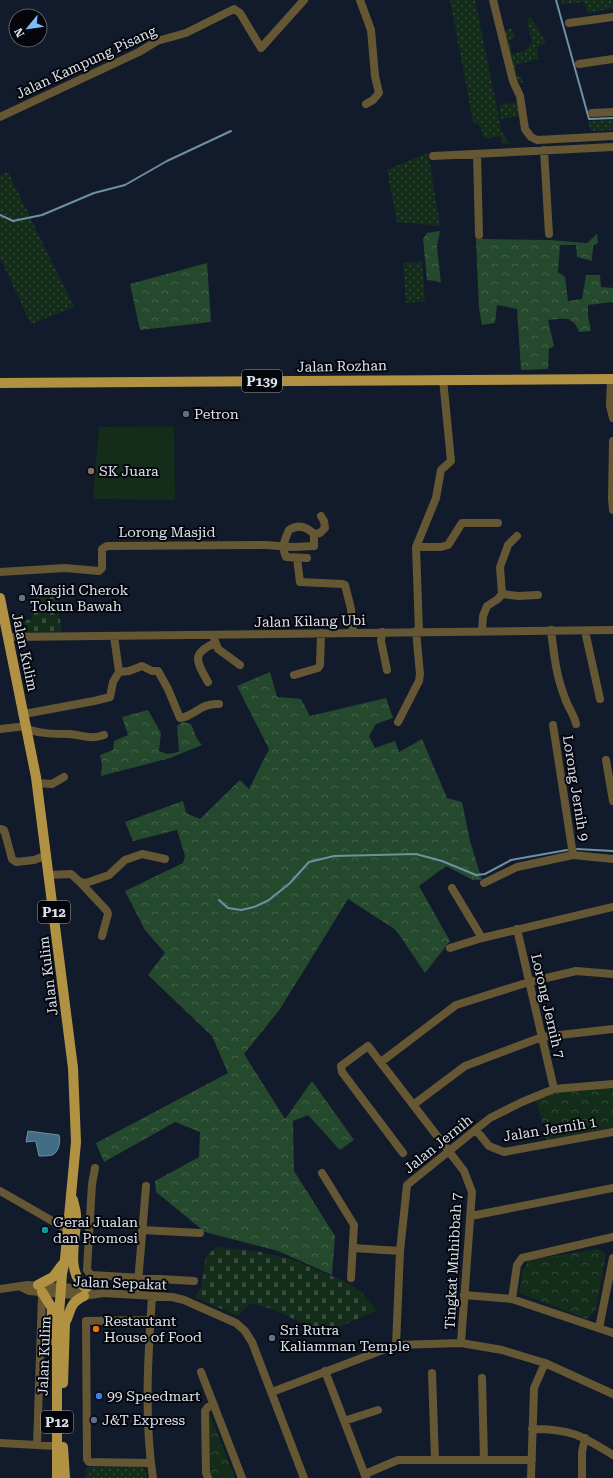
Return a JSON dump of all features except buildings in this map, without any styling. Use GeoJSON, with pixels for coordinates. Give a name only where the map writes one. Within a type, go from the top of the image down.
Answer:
{"type":"FeatureCollection","features":[{"type":"Feature","properties":{"kind":"main road","name":"Jalan Rozhan"},"geometry":{"type":"LineString","coordinates":[[0,383],[612,379]]}},
{"type":"Feature","properties":{"kind":"main road","name":"Jalan Kulim"},"geometry":{"type":"LineString","coordinates":[[0,598],[37,783],[73,1068],[76,1142],[65,1259],[68,1276],[64,1291],[57,1365],[57,1478]]}},
{"type":"Feature","properties":{"kind":"main road"},"geometry":{"type":"LineString","coordinates":[[65,1323],[71,1306],[85,1292],[79,1283],[74,1268],[77,1214],[71,1192]]}},
{"type":"Feature","properties":{"kind":"main road"},"geometry":{"type":"LineString","coordinates":[[57,1365],[51,1345],[52,1308],[40,1290],[53,1277],[65,1259]]}},
{"type":"Feature","properties":{"kind":"main road","name":"Jalan Kulim"},"geometry":{"type":"LineString","coordinates":[[64,1291],[65,1323],[62,1402],[65,1478]]}},
{"type":"Feature","properties":{"kind":"street","name":"Jalan Kampung Pisang"},"geometry":{"type":"LineString","coordinates":[[0,117],[139,52],[158,41],[186,33],[234,9],[240,13],[261,48],[304,0]]}},
{"type":"Feature","properties":{"kind":"street"},"geometry":{"type":"LineString","coordinates":[[360,0],[371,30],[375,76],[379,93],[373,100],[366,104]]}},
{"type":"Feature","properties":{"kind":"street"},"geometry":{"type":"LineString","coordinates":[[492,0],[513,81],[520,96],[525,129],[531,137],[537,140],[613,136]]}},
{"type":"Feature","properties":{"kind":"street"},"geometry":{"type":"LineString","coordinates":[[569,23],[613,17]]}},
{"type":"Feature","properties":{"kind":"street"},"geometry":{"type":"LineString","coordinates":[[579,64],[613,59]]}},
{"type":"Feature","properties":{"kind":"street"},"geometry":{"type":"LineString","coordinates":[[592,113],[613,112]]}},
{"type":"Feature","properties":{"kind":"street"},"geometry":{"type":"LineString","coordinates":[[433,156],[613,147]]}},
{"type":"Feature","properties":{"kind":"street"},"geometry":{"type":"LineString","coordinates":[[544,150],[549,234]]}},
{"type":"Feature","properties":{"kind":"street"},"geometry":{"type":"LineString","coordinates":[[477,154],[479,235]]}},
{"type":"Feature","properties":{"kind":"street"},"geometry":{"type":"LineString","coordinates":[[398,722],[419,681],[420,674],[417,632],[416,547],[436,498],[441,470],[451,461],[443,379]]}},
{"type":"Feature","properties":{"kind":"street"},"geometry":{"type":"LineString","coordinates":[[612,379],[610,406],[613,418]]}},
{"type":"Feature","properties":{"kind":"street"},"geometry":{"type":"LineString","coordinates":[[613,441],[613,510]]}},
{"type":"Feature","properties":{"kind":"street"},"geometry":{"type":"LineString","coordinates":[[314,534],[324,530],[324,521],[321,516]]}},
{"type":"Feature","properties":{"kind":"street"},"geometry":{"type":"LineString","coordinates":[[416,547],[448,545],[462,524],[498,523]]}},
{"type":"Feature","properties":{"kind":"street"},"geometry":{"type":"LineString","coordinates":[[307,558],[286,557],[283,551],[283,546],[288,530],[291,528],[304,527],[314,534]]}},
{"type":"Feature","properties":{"kind":"street"},"geometry":{"type":"LineString","coordinates":[[283,546],[314,546],[314,534]]}},
{"type":"Feature","properties":{"kind":"street"},"geometry":{"type":"LineString","coordinates":[[502,594],[500,567],[508,545],[517,536]]}},
{"type":"Feature","properties":{"kind":"street","name":"Lorong Masjid"},"geometry":{"type":"LineString","coordinates":[[0,572],[65,568],[98,571],[102,568],[102,549],[107,546],[283,546]]}},
{"type":"Feature","properties":{"kind":"street"},"geometry":{"type":"LineString","coordinates":[[297,558],[300,582],[345,585],[351,609],[353,633]]}},
{"type":"Feature","properties":{"kind":"street"},"geometry":{"type":"LineString","coordinates":[[482,631],[483,616],[487,606],[502,594],[518,596],[538,595]]}},
{"type":"Feature","properties":{"kind":"street"},"geometry":{"type":"LineString","coordinates":[[551,630],[555,666],[564,698],[574,714],[576,724]]}},
{"type":"Feature","properties":{"kind":"street","name":"Jalan Kilang Ubi"},"geometry":{"type":"LineString","coordinates":[[8,637],[114,636],[214,639],[321,633],[613,630]]}},
{"type":"Feature","properties":{"kind":"street"},"geometry":{"type":"LineString","coordinates":[[585,631],[600,699]]}},
{"type":"Feature","properties":{"kind":"street"},"geometry":{"type":"LineString","coordinates":[[382,632],[381,641],[387,670]]}},
{"type":"Feature","properties":{"kind":"street"},"geometry":{"type":"LineString","coordinates":[[294,676],[318,668],[320,665],[321,633]]}},
{"type":"Feature","properties":{"kind":"street"},"geometry":{"type":"LineString","coordinates":[[24,714],[110,697],[113,682],[119,672],[114,636]]}},
{"type":"Feature","properties":{"kind":"street"},"geometry":{"type":"LineString","coordinates":[[208,682],[198,661],[199,653],[214,639],[218,649],[240,665]]}},
{"type":"Feature","properties":{"kind":"street"},"geometry":{"type":"LineString","coordinates":[[119,672],[129,671],[142,666],[152,671],[158,671],[168,689],[180,718],[187,717],[202,706],[219,704]]}},
{"type":"Feature","properties":{"kind":"street","name":"Lorong Jernih 9"},"geometry":{"type":"LineString","coordinates":[[553,725],[573,855]]}},
{"type":"Feature","properties":{"kind":"street"},"geometry":{"type":"LineString","coordinates":[[0,728],[27,728],[54,735],[68,734],[89,738],[104,735]]}},
{"type":"Feature","properties":{"kind":"street"},"geometry":{"type":"LineString","coordinates":[[606,760],[613,801]]}},
{"type":"Feature","properties":{"kind":"street"},"geometry":{"type":"LineString","coordinates":[[37,783],[52,784],[64,777]]}},
{"type":"Feature","properties":{"kind":"street"},"geometry":{"type":"LineString","coordinates":[[0,829],[4,830],[12,859],[16,862],[34,860],[47,855]]}},
{"type":"Feature","properties":{"kind":"street"},"geometry":{"type":"LineString","coordinates":[[80,882],[86,883],[109,875],[125,860],[142,854],[164,858]]}},
{"type":"Feature","properties":{"kind":"street"},"geometry":{"type":"LineString","coordinates":[[484,883],[517,867],[573,855],[613,859]]}},
{"type":"Feature","properties":{"kind":"street"},"geometry":{"type":"LineString","coordinates":[[49,875],[71,874],[107,911],[108,914],[102,936]]}},
{"type":"Feature","properties":{"kind":"street"},"geometry":{"type":"LineString","coordinates":[[452,888],[482,938]]}},
{"type":"Feature","properties":{"kind":"street"},"geometry":{"type":"LineString","coordinates":[[450,948],[516,929],[613,907]]}},
{"type":"Feature","properties":{"kind":"street","name":"Lorong Jernih 7"},"geometry":{"type":"LineString","coordinates":[[516,929],[554,1089]]}},
{"type":"Feature","properties":{"kind":"street"},"geometry":{"type":"LineString","coordinates":[[380,1062],[456,1005],[529,982],[576,971],[613,974]]}},
{"type":"Feature","properties":{"kind":"street"},"geometry":{"type":"LineString","coordinates":[[413,1105],[465,1066],[542,1037],[613,1029]]}},
{"type":"Feature","properties":{"kind":"street","name":"Tingkat Muhibbah 7"},"geometry":{"type":"LineString","coordinates":[[403,1153],[342,1072],[340,1066],[368,1046],[464,1171],[472,1192],[461,1343]]}},
{"type":"Feature","properties":{"kind":"street","name":"Jalan Jernih"},"geometry":{"type":"LineString","coordinates":[[396,1345],[400,1251],[406,1185],[490,1118],[522,1102],[554,1089],[613,1084]]}},
{"type":"Feature","properties":{"kind":"street","name":"Jalan Jernih 1"},"geometry":{"type":"LineString","coordinates":[[476,1130],[489,1146],[504,1152],[613,1132]]}},
{"type":"Feature","properties":{"kind":"street","name":"Jalan Sepakat"},"geometry":{"type":"LineString","coordinates":[[95,1168],[92,1184],[87,1270],[91,1275],[194,1281]]}},
{"type":"Feature","properties":{"kind":"street"},"geometry":{"type":"LineString","coordinates":[[322,1173],[354,1225],[351,1278]]}},
{"type":"Feature","properties":{"kind":"street"},"geometry":{"type":"LineString","coordinates":[[138,1295],[146,1186]]}},
{"type":"Feature","properties":{"kind":"street"},"geometry":{"type":"LineString","coordinates":[[471,1216],[613,1188]]}},
{"type":"Feature","properties":{"kind":"street"},"geometry":{"type":"LineString","coordinates":[[0,1191],[68,1230]]}},
{"type":"Feature","properties":{"kind":"street"},"geometry":{"type":"LineString","coordinates":[[142,1230],[200,1233]]}},
{"type":"Feature","properties":{"kind":"street"},"geometry":{"type":"LineString","coordinates":[[512,1299],[517,1265],[522,1258],[613,1237]]}},
{"type":"Feature","properties":{"kind":"street"},"geometry":{"type":"LineString","coordinates":[[353,1248],[400,1251]]}},
{"type":"Feature","properties":{"kind":"street"},"geometry":{"type":"LineString","coordinates":[[599,1328],[613,1258]]}},
{"type":"Feature","properties":{"kind":"street","name":"Jalan Sepakat"},"geometry":{"type":"LineString","coordinates":[[0,1289],[28,1285],[40,1290],[138,1295],[184,1300],[236,1323],[245,1331],[252,1342],[304,1478]]}},
{"type":"Feature","properties":{"kind":"street","name":"Jalan Kulim"},"geometry":{"type":"LineString","coordinates":[[37,1446],[42,1296],[40,1290]]}},
{"type":"Feature","properties":{"kind":"street"},"geometry":{"type":"LineString","coordinates":[[464,1295],[512,1299],[613,1333]]}},
{"type":"Feature","properties":{"kind":"street"},"geometry":{"type":"LineString","coordinates":[[152,1296],[148,1412],[150,1463],[153,1478]]}},
{"type":"Feature","properties":{"kind":"street"},"geometry":{"type":"LineString","coordinates":[[150,1320],[86,1321],[87,1459],[91,1463],[150,1463]]}},
{"type":"Feature","properties":{"kind":"street"},"geometry":{"type":"LineString","coordinates":[[272,1392],[396,1345],[461,1343],[502,1350],[545,1363],[613,1394]]}},
{"type":"Feature","properties":{"kind":"street"},"geometry":{"type":"LineString","coordinates":[[531,1478],[534,1388],[545,1363]]}},
{"type":"Feature","properties":{"kind":"street"},"geometry":{"type":"LineString","coordinates":[[325,1371],[366,1476],[398,1460],[532,1460]]}},
{"type":"Feature","properties":{"kind":"street"},"geometry":{"type":"LineString","coordinates":[[201,1372],[242,1478]]}},
{"type":"Feature","properties":{"kind":"street"},"geometry":{"type":"LineString","coordinates":[[432,1373],[435,1460]]}},
{"type":"Feature","properties":{"kind":"street"},"geometry":{"type":"LineString","coordinates":[[482,1378],[484,1460]]}},
{"type":"Feature","properties":{"kind":"street"},"geometry":{"type":"LineString","coordinates":[[208,1478],[206,1473],[205,1411],[208,1407],[214,1405]]}},
{"type":"Feature","properties":{"kind":"street"},"geometry":{"type":"LineString","coordinates":[[344,1421],[378,1410]]}},
{"type":"Feature","properties":{"kind":"street"},"geometry":{"type":"LineString","coordinates":[[532,1429],[555,1429],[585,1438],[613,1455]]}},
{"type":"Feature","properties":{"kind":"street"},"geometry":{"type":"LineString","coordinates":[[582,1478],[582,1452],[585,1438]]}},
{"type":"Feature","properties":{"kind":"street"},"geometry":{"type":"LineString","coordinates":[[0,1443],[56,1446]]}},
{"type":"Feature","properties":{"kind":"green space"},"geometry":{"type":"Polygon","coordinates":[[[450,0],[475,0],[502,133],[510,144],[503,144],[500,136],[485,139],[480,126],[473,121],[450,0]]]}},
{"type":"Feature","properties":{"kind":"green space"},"geometry":{"type":"Polygon","coordinates":[[[561,0],[613,0],[613,8],[588,13],[584,2],[563,4],[561,0]]]}},
{"type":"Feature","properties":{"kind":"green space"},"geometry":{"type":"Polygon","coordinates":[[[531,18],[546,44],[540,45],[537,50],[538,59],[515,65],[518,76],[521,76],[523,82],[520,83],[515,77],[504,31],[512,28],[515,38],[509,40],[512,54],[525,51],[532,42],[527,19],[531,18]]]}},
{"type":"Feature","properties":{"kind":"green space"},"geometry":{"type":"Polygon","coordinates":[[[517,102],[519,116],[501,119],[499,105],[517,102]]]}},
{"type":"Feature","properties":{"kind":"green space"},"geometry":{"type":"Polygon","coordinates":[[[613,120],[613,130],[591,131],[588,121],[613,120]]]}},
{"type":"Feature","properties":{"kind":"green space"},"geometry":{"type":"Polygon","coordinates":[[[428,153],[440,226],[397,222],[387,170],[428,153]]]}},
{"type":"Feature","properties":{"kind":"green space"},"geometry":{"type":"Polygon","coordinates":[[[8,172],[74,307],[31,324],[0,258],[0,176],[8,172]]]}},
{"type":"Feature","properties":{"kind":"green space"},"geometry":{"type":"Polygon","coordinates":[[[440,231],[437,246],[441,283],[427,280],[423,239],[427,233],[440,231]]]}},
{"type":"Feature","properties":{"kind":"green space"},"geometry":{"type":"Polygon","coordinates":[[[597,234],[598,243],[593,246],[592,261],[577,257],[576,245],[560,245],[558,272],[565,277],[568,301],[582,299],[586,275],[600,275],[601,287],[613,288],[613,302],[588,305],[588,316],[591,331],[579,332],[571,320],[548,320],[554,346],[549,349],[548,369],[521,370],[517,309],[497,305],[495,323],[482,325],[479,309],[476,239],[550,240],[587,243],[597,234]]]}},
{"type":"Feature","properties":{"kind":"green space"},"geometry":{"type":"Polygon","coordinates":[[[422,262],[425,301],[406,303],[403,263],[422,262]]]}},
{"type":"Feature","properties":{"kind":"green space"},"geometry":{"type":"Polygon","coordinates":[[[207,263],[211,322],[140,330],[130,284],[207,263]]]}},
{"type":"Feature","properties":{"kind":"green space"},"geometry":{"type":"Polygon","coordinates":[[[174,426],[175,500],[93,499],[99,427],[174,426]]]}},
{"type":"Feature","properties":{"kind":"green space"},"geometry":{"type":"Polygon","coordinates":[[[55,589],[62,632],[18,633],[17,622],[32,619],[31,606],[38,605],[37,593],[55,589]]]}},
{"type":"Feature","properties":{"kind":"green space"},"geometry":{"type":"Polygon","coordinates":[[[270,672],[277,697],[301,699],[310,716],[386,698],[393,718],[376,724],[369,736],[375,748],[395,741],[399,752],[422,739],[447,798],[462,802],[470,841],[482,880],[473,880],[446,866],[419,886],[450,941],[425,973],[396,930],[348,899],[280,1009],[244,1054],[285,1119],[312,1081],[354,1140],[340,1150],[308,1115],[293,1121],[294,1171],[335,1236],[332,1275],[278,1251],[205,1232],[156,1192],[155,1181],[199,1157],[200,1132],[175,1122],[104,1162],[96,1143],[228,1073],[212,1036],[148,975],[165,953],[145,930],[125,891],[183,863],[185,856],[177,830],[133,841],[125,822],[183,801],[186,813],[200,819],[240,780],[249,789],[269,749],[237,686],[270,672]]]}},
{"type":"Feature","properties":{"kind":"green space"},"geometry":{"type":"Polygon","coordinates":[[[148,710],[161,733],[159,751],[167,754],[179,752],[177,726],[182,722],[191,724],[197,739],[202,745],[170,758],[101,776],[102,764],[100,755],[113,750],[114,741],[128,735],[122,717],[148,710]]]}},
{"type":"Feature","properties":{"kind":"green space"},"geometry":{"type":"Polygon","coordinates":[[[613,1086],[613,1127],[547,1140],[536,1100],[553,1092],[613,1086]]]}},
{"type":"Feature","properties":{"kind":"green space"},"geometry":{"type":"Polygon","coordinates":[[[217,1247],[261,1252],[291,1259],[346,1282],[361,1292],[377,1311],[324,1333],[272,1309],[251,1303],[238,1316],[194,1297],[201,1288],[206,1256],[217,1247]]]}},
{"type":"Feature","properties":{"kind":"green space"},"geometry":{"type":"Polygon","coordinates":[[[598,1249],[606,1254],[596,1310],[587,1319],[519,1293],[523,1270],[529,1260],[598,1249]]]}},
{"type":"Feature","properties":{"kind":"green space"},"geometry":{"type":"Polygon","coordinates":[[[209,1412],[235,1478],[211,1478],[209,1472],[207,1413],[209,1412]]]}},
{"type":"Feature","properties":{"kind":"green space"},"geometry":{"type":"Polygon","coordinates":[[[144,1466],[147,1478],[86,1478],[87,1467],[144,1466]]]}},
{"type":"Feature","properties":{"kind":"water"},"geometry":{"type":"Polygon","coordinates":[[[28,1131],[59,1135],[60,1143],[56,1152],[51,1155],[39,1156],[36,1142],[26,1142],[28,1131]]]}},
{"type":"Feature","properties":{"kind":"waterway"},"geometry":{"type":"LineString","coordinates":[[556,0],[589,119],[613,118]]}},
{"type":"Feature","properties":{"kind":"waterway"},"geometry":{"type":"LineString","coordinates":[[0,215],[13,221],[42,215],[94,193],[125,185],[167,161],[231,131]]}},
{"type":"Feature","properties":{"kind":"waterway"},"geometry":{"type":"LineString","coordinates":[[577,849],[613,851]]}},
{"type":"Feature","properties":{"kind":"waterway"},"geometry":{"type":"LineString","coordinates":[[219,900],[228,908],[241,910],[254,907],[269,900],[290,883],[309,862],[334,856],[416,854],[442,861],[476,875],[485,874],[511,860],[567,850]]}},
{"type":"Feature","properties":{"kind":"place","name":"Petron"},"geometry":{"type":"Point","coordinates":[186,414]}},
{"type":"Feature","properties":{"kind":"place","name":"SK Juara"},"geometry":{"type":"Point","coordinates":[91,471]}},
{"type":"Feature","properties":{"kind":"place","name":"Masjid Cherok Tokun Bawah"},"geometry":{"type":"Point","coordinates":[22,598]}},
{"type":"Feature","properties":{"kind":"place","name":"Gerai Jualan dan Promosi"},"geometry":{"type":"Point","coordinates":[45,1230]}},
{"type":"Feature","properties":{"kind":"place","name":"Restautant House of Food"},"geometry":{"type":"Point","coordinates":[96,1329]}},
{"type":"Feature","properties":{"kind":"place","name":"Sri Rutra Kaliamman Temple"},"geometry":{"type":"Point","coordinates":[272,1338]}},
{"type":"Feature","properties":{"kind":"place","name":"99 Speedmart"},"geometry":{"type":"Point","coordinates":[99,1396]}},
{"type":"Feature","properties":{"kind":"place","name":"J&T Express"},"geometry":{"type":"Point","coordinates":[94,1420]}}]}
